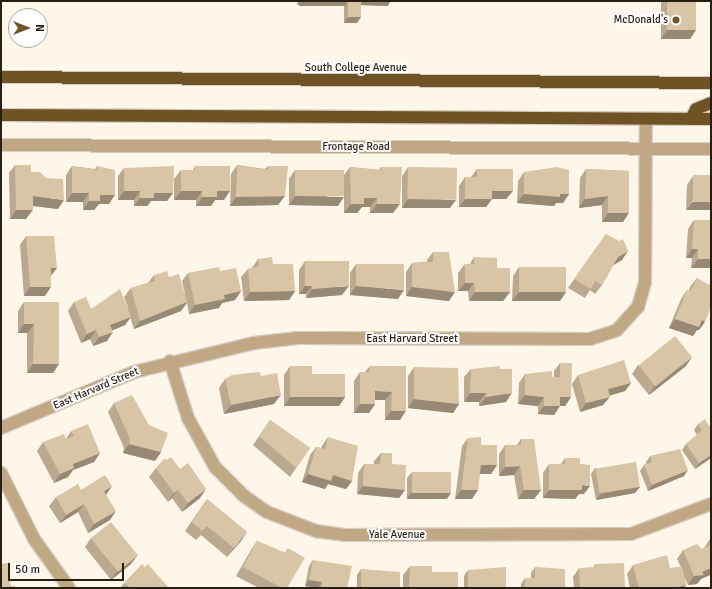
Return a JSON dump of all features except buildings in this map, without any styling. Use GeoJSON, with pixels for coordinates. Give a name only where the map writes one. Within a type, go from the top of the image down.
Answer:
{"type":"FeatureCollection","features":[{"type":"Feature","properties":{"kind":"highway","name":"South College Avenue"},"geometry":{"type":"LineString","coordinates":[[1,77],[711,83]]}},
{"type":"Feature","properties":{"kind":"highway"},"geometry":{"type":"LineString","coordinates":[[691,119],[696,109],[711,103]]}},
{"type":"Feature","properties":{"kind":"highway"},"geometry":{"type":"LineString","coordinates":[[1,115],[711,119]]}},
{"type":"Feature","properties":{"kind":"street","name":"East Harvard Street"},"geometry":{"type":"LineString","coordinates":[[1,428],[134,372],[221,348],[298,338],[603,337],[629,320],[643,295],[646,119]]}},
{"type":"Feature","properties":{"kind":"street","name":"Frontage Road"},"geometry":{"type":"LineString","coordinates":[[1,145],[711,149]]}},
{"type":"Feature","properties":{"kind":"street","name":"Yale Avenue"},"geometry":{"type":"LineString","coordinates":[[170,361],[188,418],[215,467],[244,496],[267,512],[316,531],[344,535],[631,534],[711,504]]}},
{"type":"Feature","properties":{"kind":"street"},"geometry":{"type":"LineString","coordinates":[[1,473],[34,539],[69,588]]}},
{"type":"Feature","properties":{"kind":"place","name":"McDonald's"},"geometry":{"type":"Point","coordinates":[676,20]}}]}
